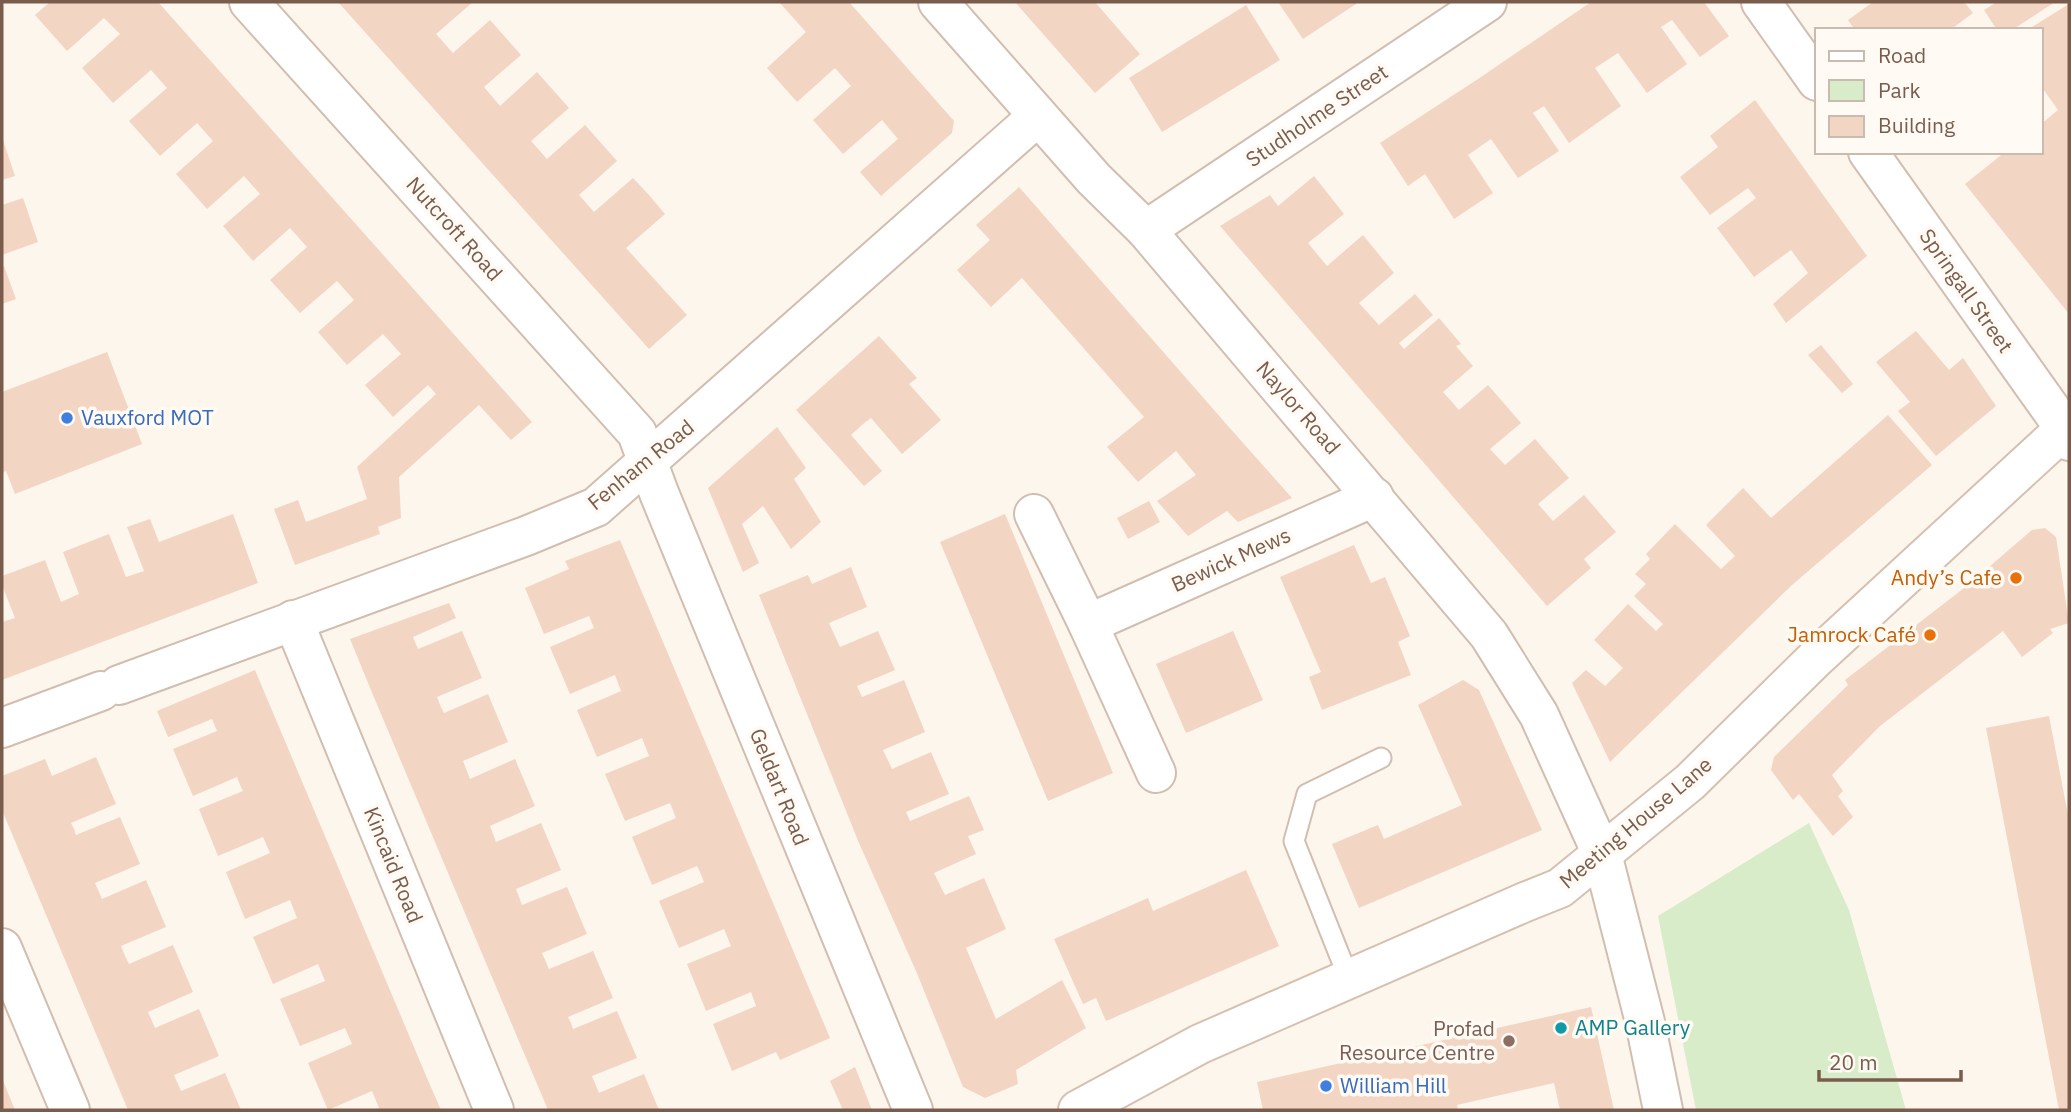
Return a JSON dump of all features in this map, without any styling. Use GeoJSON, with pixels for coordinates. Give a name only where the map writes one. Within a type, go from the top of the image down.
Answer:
{"type":"FeatureCollection","features":[{"type":"Feature","properties":{"kind":"street","name":"Nutcroft Road"},"geometry":{"type":"LineString","coordinates":[[249,2],[637,433],[648,463]]}},
{"type":"Feature","properties":{"kind":"street","name":"Naylor Road"},"geometry":{"type":"LineString","coordinates":[[938,2],[1094,179],[1146,230],[1489,635],[1539,715],[1602,854],[1645,1022],[1663,1110]]}},
{"type":"Feature","properties":{"kind":"street","name":"Studholme Street"},"geometry":{"type":"LineString","coordinates":[[1146,230],[1487,2]]}},
{"type":"Feature","properties":{"kind":"street"},"geometry":{"type":"LineString","coordinates":[[1761,2],[1815,78]]}},
{"type":"Feature","properties":{"kind":"street","name":"Fenham Road"},"geometry":{"type":"LineString","coordinates":[[2,728],[596,508],[1038,116]]}},
{"type":"Feature","properties":{"kind":"street","name":"Springall Street"},"geometry":{"type":"LineString","coordinates":[[1869,154],[2068,432]]}},
{"type":"Feature","properties":{"kind":"street","name":"Meeting House Lane"},"geometry":{"type":"LineString","coordinates":[[1079,1110],[1200,1044],[1560,888],[1690,782],[1816,658],[2068,432]]}},
{"type":"Feature","properties":{"kind":"street","name":"Geldart Road"},"geometry":{"type":"LineString","coordinates":[[648,463],[913,1110]]}},
{"type":"Feature","properties":{"kind":"street","name":"Bewick Mews"},"geometry":{"type":"LineString","coordinates":[[1088,624],[1374,497]]}},
{"type":"Feature","properties":{"kind":"street"},"geometry":{"type":"LineString","coordinates":[[1034,514],[1156,773]]}},
{"type":"Feature","properties":{"kind":"street","name":"Kincaid Road"},"geometry":{"type":"LineString","coordinates":[[293,620],[494,1110]]}},
{"type":"Feature","properties":{"kind":"street"},"geometry":{"type":"LineString","coordinates":[[2,948],[69,1110]]}},
{"type":"Feature","properties":{"kind":"lane"},"geometry":{"type":"LineString","coordinates":[[1349,979],[1294,841],[1307,794],[1381,758]]}},
{"type":"Feature","properties":{"kind":"green space"},"geometry":{"type":"Polygon","coordinates":[[[1809,823],[1849,910],[1906,1110],[1696,1110],[1658,916],[1809,823]]]}},
{"type":"Feature","properties":{"kind":"building"},"geometry":{"type":"Polygon","coordinates":[[[50,2],[158,2],[532,422],[511,440],[479,405],[399,477],[401,518],[378,527],[380,534],[295,565],[274,509],[298,500],[306,522],[367,499],[357,467],[436,394],[428,385],[393,417],[365,385],[401,354],[383,334],[347,365],[318,332],[354,300],[337,281],[300,313],[270,280],[307,247],[290,228],[253,261],[223,226],[260,194],[244,176],[207,209],[176,174],[213,141],[197,123],[160,156],[129,121],[167,88],[151,70],[113,103],[82,68],[120,34],[104,18],[67,51],[35,15],[50,2]]]}},
{"type":"Feature","properties":{"kind":"building"},"geometry":{"type":"Polygon","coordinates":[[[338,2],[473,2],[436,34],[453,53],[490,20],[521,55],[484,87],[500,106],[537,72],[569,108],[531,141],[547,159],[585,125],[617,161],[579,195],[594,212],[633,178],[648,194],[665,214],[626,248],[687,315],[649,349],[338,2]]]}},
{"type":"Feature","properties":{"kind":"building"},"geometry":{"type":"Polygon","coordinates":[[[779,2],[849,2],[954,121],[952,133],[881,196],[860,172],[898,139],[882,120],[843,154],[813,120],[851,86],[835,68],[797,102],[767,68],[806,32],[779,2]]]}},
{"type":"Feature","properties":{"kind":"building"},"geometry":{"type":"Polygon","coordinates":[[[1015,2],[1095,2],[1140,54],[1095,93],[1015,2]]]}},
{"type":"Feature","properties":{"kind":"building"},"geometry":{"type":"Polygon","coordinates":[[[1278,2],[1359,2],[1303,39],[1278,2]]]}},
{"type":"Feature","properties":{"kind":"building"},"geometry":{"type":"Polygon","coordinates":[[[1591,2],[1704,2],[1729,36],[1700,57],[1672,20],[1661,27],[1687,64],[1647,93],[1618,53],[1595,68],[1621,106],[1569,143],[1544,106],[1533,113],[1559,151],[1518,178],[1491,139],[1468,155],[1493,193],[1454,219],[1425,174],[1408,186],[1380,143],[1591,2]]]}},
{"type":"Feature","properties":{"kind":"building"},"geometry":{"type":"Polygon","coordinates":[[[1873,2],[1964,2],[1973,13],[1953,28],[1854,28],[1848,20],[1873,2]]]}},
{"type":"Feature","properties":{"kind":"building"},"geometry":{"type":"Polygon","coordinates":[[[1997,2],[2055,2],[2015,28],[1996,28],[1984,10],[1997,2]]]}},
{"type":"Feature","properties":{"kind":"building"},"geometry":{"type":"Polygon","coordinates":[[[2069,4],[2069,314],[1965,184],[2002,154],[2043,154],[2043,122],[2058,110],[2043,89],[2043,28],[2030,28],[2069,4]]]}},
{"type":"Feature","properties":{"kind":"building"},"geometry":{"type":"Polygon","coordinates":[[[1246,5],[1280,60],[1162,132],[1129,78],[1246,5]]]}},
{"type":"Feature","properties":{"kind":"building"},"geometry":{"type":"Polygon","coordinates":[[[1755,100],[1867,256],[1786,323],[1773,304],[1808,273],[1791,250],[1754,277],[1717,228],[1756,198],[1748,188],[1710,215],[1680,177],[1718,147],[1710,136],[1755,100]]]}},
{"type":"Feature","properties":{"kind":"building"},"geometry":{"type":"Polygon","coordinates":[[[2,137],[15,176],[2,180],[2,137]]]}},
{"type":"Feature","properties":{"kind":"building"},"geometry":{"type":"Polygon","coordinates":[[[1314,176],[1344,214],[1308,243],[1327,266],[1363,235],[1394,273],[1359,303],[1379,325],[1415,294],[1433,315],[1399,343],[1404,349],[1439,318],[1461,344],[1456,346],[1473,366],[1443,392],[1459,410],[1488,385],[1521,423],[1490,449],[1505,465],[1535,439],[1569,478],[1538,504],[1553,521],[1584,495],[1616,532],[1584,559],[1591,568],[1547,606],[1220,226],[1270,195],[1278,206],[1314,176]]]}},
{"type":"Feature","properties":{"kind":"building"},"geometry":{"type":"Polygon","coordinates":[[[1019,187],[1292,498],[1238,522],[1227,511],[1188,536],[1157,501],[1196,475],[1176,451],[1138,482],[1107,447],[1144,417],[1022,278],[991,307],[957,270],[990,240],[976,225],[1019,187]]]}},
{"type":"Feature","properties":{"kind":"building"},"geometry":{"type":"Polygon","coordinates":[[[23,198],[38,242],[2,255],[2,205],[23,198]]]}},
{"type":"Feature","properties":{"kind":"building"},"geometry":{"type":"Polygon","coordinates":[[[4,266],[16,299],[2,304],[2,267],[4,266]]]}},
{"type":"Feature","properties":{"kind":"building"},"geometry":{"type":"Polygon","coordinates":[[[1916,331],[1949,370],[1963,358],[1996,406],[1936,456],[1898,411],[1910,402],[1876,362],[1916,331]]]}},
{"type":"Feature","properties":{"kind":"building"},"geometry":{"type":"Polygon","coordinates":[[[879,336],[917,378],[909,384],[941,420],[902,454],[871,418],[863,424],[851,435],[882,471],[864,486],[796,410],[879,336]]]}},
{"type":"Feature","properties":{"kind":"building"},"geometry":{"type":"Polygon","coordinates":[[[1821,345],[1853,384],[1842,393],[1808,355],[1821,345]]]}},
{"type":"Feature","properties":{"kind":"building","name":"Vauxford MOT"},"geometry":{"type":"Polygon","coordinates":[[[107,352],[142,444],[15,494],[6,471],[2,473],[2,392],[107,352]]]}},
{"type":"Feature","properties":{"kind":"building"},"geometry":{"type":"Polygon","coordinates":[[[1888,415],[1932,465],[1792,585],[1610,762],[1572,683],[1586,670],[1605,686],[1623,668],[1594,640],[1628,604],[1656,631],[1663,624],[1634,596],[1646,584],[1635,574],[1650,559],[1646,554],[1675,524],[1721,569],[1735,556],[1706,525],[1743,488],[1771,518],[1888,415]]]}},
{"type":"Feature","properties":{"kind":"building"},"geometry":{"type":"Polygon","coordinates":[[[777,427],[806,468],[794,479],[821,522],[791,549],[763,506],[742,524],[759,563],[743,572],[708,488],[777,427]]]}},
{"type":"Feature","properties":{"kind":"building"},"geometry":{"type":"Polygon","coordinates":[[[1149,501],[1160,522],[1128,539],[1117,518],[1149,501]]]}},
{"type":"Feature","properties":{"kind":"building"},"geometry":{"type":"Polygon","coordinates":[[[233,514],[258,583],[2,680],[2,622],[15,618],[2,585],[2,576],[45,560],[61,602],[79,594],[63,552],[109,534],[126,577],[144,571],[127,527],[150,519],[159,542],[233,514]]]}},
{"type":"Feature","properties":{"kind":"building"},"geometry":{"type":"Polygon","coordinates":[[[1005,514],[1113,773],[1048,801],[940,542],[1005,514]]]}},
{"type":"Feature","properties":{"kind":"building"},"geometry":{"type":"Polygon","coordinates":[[[2045,528],[2056,537],[2069,623],[2050,629],[2053,633],[2022,657],[2003,631],[1880,726],[1832,775],[1843,791],[1838,796],[1853,817],[1833,836],[1799,794],[1793,800],[1771,770],[1774,757],[1848,685],[1845,680],[1968,585],[2032,530],[2045,528]]]}},
{"type":"Feature","properties":{"kind":"building"},"geometry":{"type":"Polygon","coordinates":[[[620,540],[830,1038],[780,1060],[776,1052],[732,1071],[713,1024],[756,1006],[751,992],[706,1011],[687,964],[731,946],[724,929],[679,948],[659,901],[704,882],[700,872],[697,866],[652,885],[632,837],[676,818],[670,803],[625,821],[605,774],[649,756],[642,738],[597,757],[577,710],[621,691],[615,675],[570,694],[550,647],[594,628],[589,616],[544,634],[525,588],[569,569],[565,561],[620,540]]]}},
{"type":"Feature","properties":{"kind":"building"},"geometry":{"type":"Polygon","coordinates":[[[1354,545],[1371,583],[1385,577],[1410,636],[1398,642],[1411,675],[1322,710],[1309,677],[1321,672],[1280,577],[1354,545]]]}},
{"type":"Feature","properties":{"kind":"building"},"geometry":{"type":"Polygon","coordinates":[[[851,567],[867,607],[829,623],[840,647],[878,631],[895,670],[857,686],[862,697],[904,680],[925,732],[883,750],[892,769],[931,752],[949,794],[906,812],[910,821],[969,796],[984,830],[968,836],[976,854],[934,873],[945,895],[984,878],[1006,929],[966,948],[996,1019],[1062,980],[1086,1028],[1016,1070],[1018,1084],[985,1098],[963,1087],[916,971],[859,843],[759,595],[808,575],[812,584],[851,567]]]}},
{"type":"Feature","properties":{"kind":"building"},"geometry":{"type":"Polygon","coordinates":[[[449,603],[456,618],[413,637],[418,649],[462,631],[482,678],[437,697],[440,705],[444,713],[488,694],[508,742],[463,761],[470,779],[515,759],[535,806],[490,826],[496,842],[541,823],[561,870],[516,889],[522,905],[567,887],[587,934],[542,953],[549,969],[593,951],[613,998],[568,1017],[573,1029],[617,1011],[637,1058],[592,1076],[599,1093],[644,1074],[659,1110],[548,1110],[373,695],[350,639],[449,603]]]}},
{"type":"Feature","properties":{"kind":"building"},"geometry":{"type":"Polygon","coordinates":[[[1233,631],[1263,700],[1186,733],[1156,664],[1233,631]]]}},
{"type":"Feature","properties":{"kind":"building"},"geometry":{"type":"Polygon","coordinates":[[[255,670],[441,1110],[373,1110],[379,1108],[372,1091],[328,1110],[308,1063],[352,1044],[345,1028],[300,1046],[280,999],[325,981],[318,964],[273,984],[253,937],[297,918],[290,900],[245,919],[226,872],[270,853],[263,837],[218,856],[199,809],[243,791],[237,777],[193,796],[173,749],[217,731],[212,719],[168,737],[157,711],[255,670]]]}},
{"type":"Feature","properties":{"kind":"building"},"geometry":{"type":"Polygon","coordinates":[[[1463,680],[1479,690],[1542,830],[1359,908],[1332,844],[1378,825],[1384,839],[1462,805],[1418,705],[1463,680]]]}},
{"type":"Feature","properties":{"kind":"building"},"geometry":{"type":"Polygon","coordinates":[[[2049,716],[2069,820],[2069,1110],[2059,1110],[1986,728],[2049,716]]]}},
{"type":"Feature","properties":{"kind":"building"},"geometry":{"type":"Polygon","coordinates":[[[96,757],[116,804],[71,823],[76,835],[120,817],[140,864],[95,883],[102,899],[146,880],[166,927],[121,946],[125,956],[129,964],[173,945],[193,992],[148,1012],[155,1028],[199,1009],[219,1056],[174,1075],[181,1091],[225,1073],[241,1110],[128,1110],[2,810],[2,776],[45,759],[52,776],[96,757]]]}},
{"type":"Feature","properties":{"kind":"building"},"geometry":{"type":"Polygon","coordinates":[[[1246,870],[1279,946],[1106,1021],[1096,998],[1083,1004],[1054,939],[1148,898],[1153,911],[1246,870]]]}},
{"type":"Feature","properties":{"kind":"building"},"geometry":{"type":"Polygon","coordinates":[[[1591,1007],[1614,1110],[1560,1110],[1554,1083],[1457,1105],[1458,1110],[1263,1110],[1257,1082],[1591,1007]]]}},
{"type":"Feature","properties":{"kind":"building"},"geometry":{"type":"Polygon","coordinates":[[[855,1067],[872,1110],[843,1110],[830,1081],[855,1067]]]}},
{"type":"Feature","properties":{"kind":"building"},"geometry":{"type":"Polygon","coordinates":[[[2,1078],[8,1093],[15,1110],[2,1110],[2,1078]]]}},
{"type":"Feature","properties":{"kind":"place","name":"Vauxford MOT"},"geometry":{"type":"Point","coordinates":[67,418]}},
{"type":"Feature","properties":{"kind":"place","name":"Andy’s Cafe"},"geometry":{"type":"Point","coordinates":[2016,578]}},
{"type":"Feature","properties":{"kind":"place","name":"Jamrock Café"},"geometry":{"type":"Point","coordinates":[1930,635]}},
{"type":"Feature","properties":{"kind":"place","name":"AMP Gallery"},"geometry":{"type":"Point","coordinates":[1561,1028]}},
{"type":"Feature","properties":{"kind":"place","name":"Profad Resource Centre"},"geometry":{"type":"Point","coordinates":[1509,1041]}},
{"type":"Feature","properties":{"kind":"place","name":"William Hill"},"geometry":{"type":"Point","coordinates":[1326,1086]}}]}
